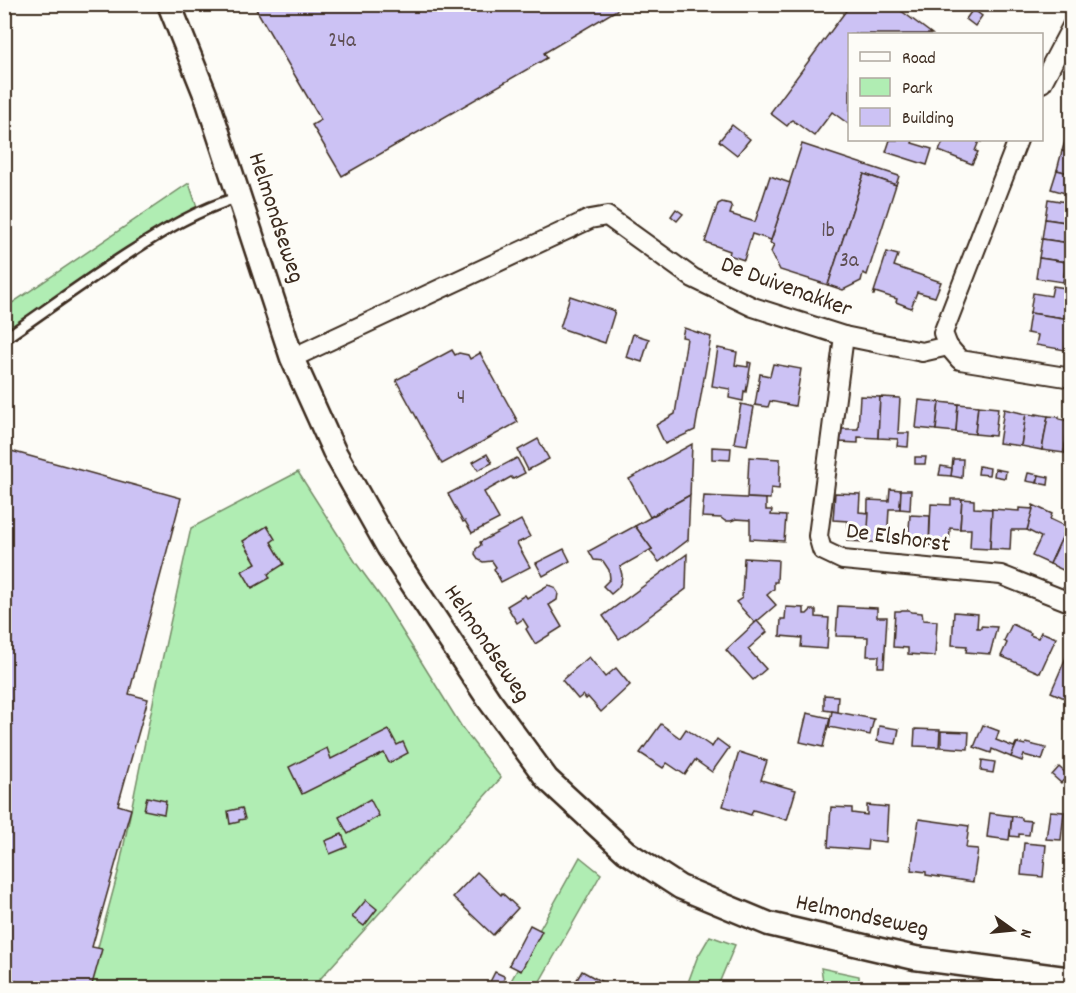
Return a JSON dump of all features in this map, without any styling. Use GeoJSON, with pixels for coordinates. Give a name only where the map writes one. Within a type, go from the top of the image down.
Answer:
{"type":"FeatureCollection","features":[{"type":"Feature","properties":{"kind":"street","name":"Helmondseweg"},"geometry":{"type":"LineString","coordinates":[[169,4],[207,99],[292,358],[334,451],[388,547],[489,700],[547,779],[626,852],[680,887],[769,924],[915,958],[1071,979]]}},
{"type":"Feature","properties":{"kind":"street"},"geometry":{"type":"LineString","coordinates":[[1043,79],[1071,26]]}},
{"type":"Feature","properties":{"kind":"street"},"geometry":{"type":"LineString","coordinates":[[1018,141],[943,333],[948,346],[960,360],[1071,378]]}},
{"type":"Feature","properties":{"kind":"street","name":"De Duivenakker"},"geometry":{"type":"LineString","coordinates":[[292,358],[590,219],[607,216],[693,278],[753,307],[844,336],[922,352],[948,346]]}},
{"type":"Feature","properties":{"kind":"street","name":"De Elshorst"},"geometry":{"type":"LineString","coordinates":[[844,336],[818,536],[822,550],[843,560],[1001,575],[1071,603]]}},
{"type":"Feature","properties":{"kind":"lane"},"geometry":{"type":"LineString","coordinates":[[4,339],[92,277],[178,222],[215,204],[239,197]]}},
{"type":"Feature","properties":{"kind":"green space"},"geometry":{"type":"Polygon","coordinates":[[[189,183],[198,210],[5,345],[5,308],[189,183]]]}},
{"type":"Feature","properties":{"kind":"green space"},"geometry":{"type":"Polygon","coordinates":[[[298,472],[356,563],[383,600],[463,729],[501,778],[312,988],[87,988],[119,869],[191,528],[298,472]]]}},
{"type":"Feature","properties":{"kind":"green space"},"geometry":{"type":"Polygon","coordinates":[[[580,857],[601,874],[536,988],[507,988],[580,857]]]}},
{"type":"Feature","properties":{"kind":"green space"},"geometry":{"type":"Polygon","coordinates":[[[710,936],[735,945],[717,988],[686,988],[697,958],[710,936]]]}},
{"type":"Feature","properties":{"kind":"green space"},"geometry":{"type":"Polygon","coordinates":[[[821,968],[859,976],[859,988],[824,988],[821,968]]]}},
{"type":"Feature","properties":{"kind":"green space"},"geometry":{"type":"Polygon","coordinates":[[[5,975],[53,988],[5,988],[5,975]]]}},
{"type":"Feature","properties":{"kind":"building"},"geometry":{"type":"Polygon","coordinates":[[[253,4],[627,4],[544,53],[547,58],[342,176],[312,125],[321,120],[253,4]]]}},
{"type":"Feature","properties":{"kind":"building"},"geometry":{"type":"Polygon","coordinates":[[[851,4],[892,4],[931,33],[848,33],[848,124],[832,112],[814,136],[792,120],[787,126],[770,113],[851,4]]]}},
{"type":"Feature","properties":{"kind":"building"},"geometry":{"type":"Polygon","coordinates":[[[973,9],[982,16],[975,26],[966,19],[973,9]]]}},
{"type":"Feature","properties":{"kind":"building"},"geometry":{"type":"Polygon","coordinates":[[[732,125],[750,139],[737,155],[719,141],[732,125]]]}},
{"type":"Feature","properties":{"kind":"building"},"geometry":{"type":"Polygon","coordinates":[[[1068,132],[1072,133],[1072,154],[1062,151],[1068,132]]]}},
{"type":"Feature","properties":{"kind":"building"},"geometry":{"type":"Polygon","coordinates":[[[890,141],[913,141],[912,143],[932,149],[927,165],[886,152],[890,141]]]}},
{"type":"Feature","properties":{"kind":"building"},"geometry":{"type":"Polygon","coordinates":[[[944,141],[979,141],[975,151],[978,152],[972,164],[939,151],[944,141]]]}},
{"type":"Feature","properties":{"kind":"building"},"geometry":{"type":"Polygon","coordinates":[[[802,144],[899,176],[896,185],[864,174],[828,285],[780,270],[771,252],[774,245],[770,243],[802,144]]]}},
{"type":"Feature","properties":{"kind":"building"},"geometry":{"type":"Polygon","coordinates":[[[1062,151],[1072,154],[1072,174],[1057,170],[1062,151]]]}},
{"type":"Feature","properties":{"kind":"building"},"geometry":{"type":"Polygon","coordinates":[[[1057,170],[1072,174],[1072,195],[1051,189],[1057,170]]]}},
{"type":"Feature","properties":{"kind":"building"},"geometry":{"type":"Polygon","coordinates":[[[864,174],[896,185],[867,275],[863,273],[861,281],[843,290],[828,285],[864,174]]]}},
{"type":"Feature","properties":{"kind":"building"},"geometry":{"type":"Polygon","coordinates":[[[770,176],[790,183],[771,240],[752,234],[744,260],[729,255],[730,251],[705,242],[718,204],[722,202],[730,204],[732,208],[730,214],[755,222],[770,176]]]}},
{"type":"Feature","properties":{"kind":"building"},"geometry":{"type":"Polygon","coordinates":[[[1048,199],[1072,203],[1072,223],[1045,219],[1048,199]]]}},
{"type":"Feature","properties":{"kind":"building"},"geometry":{"type":"Polygon","coordinates":[[[676,209],[683,214],[677,221],[671,216],[676,209]]]}},
{"type":"Feature","properties":{"kind":"building"},"geometry":{"type":"Polygon","coordinates":[[[1045,219],[1072,223],[1069,243],[1042,239],[1045,219]]]}},
{"type":"Feature","properties":{"kind":"building"},"geometry":{"type":"Polygon","coordinates":[[[1042,239],[1069,243],[1066,262],[1039,258],[1042,239]]]}},
{"type":"Feature","properties":{"kind":"building"},"geometry":{"type":"Polygon","coordinates":[[[887,252],[898,255],[894,266],[941,282],[935,297],[917,292],[911,308],[896,302],[897,299],[875,292],[873,295],[887,252]]]}},
{"type":"Feature","properties":{"kind":"building"},"geometry":{"type":"Polygon","coordinates":[[[1039,258],[1066,262],[1063,282],[1036,278],[1039,258]]]}},
{"type":"Feature","properties":{"kind":"building"},"geometry":{"type":"Polygon","coordinates":[[[1053,286],[1072,289],[1070,319],[1030,313],[1033,293],[1051,296],[1053,286]]]}},
{"type":"Feature","properties":{"kind":"building"},"geometry":{"type":"Polygon","coordinates":[[[570,296],[615,311],[605,343],[560,328],[570,296]]]}},
{"type":"Feature","properties":{"kind":"building"},"geometry":{"type":"Polygon","coordinates":[[[1030,313],[1070,319],[1065,350],[1036,345],[1038,335],[1027,333],[1030,313]]]}},
{"type":"Feature","properties":{"kind":"building"},"geometry":{"type":"Polygon","coordinates":[[[684,328],[711,337],[695,430],[665,444],[656,425],[675,414],[687,338],[682,337],[684,328]]]}},
{"type":"Feature","properties":{"kind":"building"},"geometry":{"type":"Polygon","coordinates":[[[633,334],[649,339],[642,362],[626,357],[633,334]]]}},
{"type":"Feature","properties":{"kind":"building"},"geometry":{"type":"Polygon","coordinates":[[[718,348],[737,352],[735,365],[748,367],[748,362],[751,363],[743,401],[729,398],[730,389],[712,386],[718,348]]]}},
{"type":"Feature","properties":{"kind":"building"},"geometry":{"type":"Polygon","coordinates":[[[452,350],[455,355],[459,353],[468,355],[470,359],[480,353],[518,422],[442,464],[396,380],[452,350]]]}},
{"type":"Feature","properties":{"kind":"building"},"geometry":{"type":"Polygon","coordinates":[[[773,364],[801,369],[795,406],[770,401],[768,407],[755,405],[760,374],[770,376],[773,364]]]}},
{"type":"Feature","properties":{"kind":"building"},"geometry":{"type":"Polygon","coordinates":[[[860,396],[880,397],[878,438],[858,437],[858,443],[839,442],[841,429],[858,429],[860,396]]]}},
{"type":"Feature","properties":{"kind":"building"},"geometry":{"type":"Polygon","coordinates":[[[880,397],[900,398],[898,433],[909,433],[908,447],[897,446],[898,439],[878,438],[880,397]]]}},
{"type":"Feature","properties":{"kind":"building"},"geometry":{"type":"Polygon","coordinates":[[[919,400],[939,402],[936,430],[916,428],[919,400]]]}},
{"type":"Feature","properties":{"kind":"building"},"geometry":{"type":"Polygon","coordinates":[[[939,402],[958,404],[956,432],[936,430],[939,402]]]}},
{"type":"Feature","properties":{"kind":"building"},"geometry":{"type":"Polygon","coordinates":[[[741,404],[754,407],[747,445],[734,443],[741,404]]]}},
{"type":"Feature","properties":{"kind":"building"},"geometry":{"type":"Polygon","coordinates":[[[958,404],[978,406],[975,434],[956,432],[958,404]]]}},
{"type":"Feature","properties":{"kind":"building"},"geometry":{"type":"Polygon","coordinates":[[[978,406],[998,408],[995,436],[975,434],[978,406]]]}},
{"type":"Feature","properties":{"kind":"building"},"geometry":{"type":"Polygon","coordinates":[[[1004,409],[1026,414],[1021,446],[999,443],[1004,409]]]}},
{"type":"Feature","properties":{"kind":"building"},"geometry":{"type":"Polygon","coordinates":[[[1026,414],[1048,416],[1042,450],[1021,446],[1026,414]]]}},
{"type":"Feature","properties":{"kind":"building"},"geometry":{"type":"Polygon","coordinates":[[[1048,416],[1069,421],[1064,453],[1042,450],[1048,416]]]}},
{"type":"Feature","properties":{"kind":"building"},"geometry":{"type":"Polygon","coordinates":[[[1069,421],[1072,421],[1072,455],[1064,453],[1069,421]]]}},
{"type":"Feature","properties":{"kind":"building"},"geometry":{"type":"Polygon","coordinates":[[[538,439],[549,459],[528,470],[518,450],[538,439]]]}},
{"type":"Feature","properties":{"kind":"building"},"geometry":{"type":"Polygon","coordinates":[[[692,444],[690,495],[650,517],[629,479],[692,444]]]}},
{"type":"Feature","properties":{"kind":"building"},"geometry":{"type":"Polygon","coordinates":[[[712,447],[731,448],[730,460],[712,459],[712,447]]]}},
{"type":"Feature","properties":{"kind":"building"},"geometry":{"type":"Polygon","coordinates":[[[4,449],[181,498],[129,694],[148,699],[118,805],[131,809],[92,947],[102,949],[91,988],[41,988],[4,978],[4,449]]]}},
{"type":"Feature","properties":{"kind":"building"},"geometry":{"type":"Polygon","coordinates":[[[487,454],[492,463],[478,470],[473,462],[487,454]]]}},
{"type":"Feature","properties":{"kind":"building"},"geometry":{"type":"Polygon","coordinates":[[[749,457],[780,459],[779,489],[771,488],[770,499],[747,498],[749,457]]]}},
{"type":"Feature","properties":{"kind":"building"},"geometry":{"type":"Polygon","coordinates":[[[915,457],[926,457],[925,464],[915,464],[915,457]]]}},
{"type":"Feature","properties":{"kind":"building"},"geometry":{"type":"Polygon","coordinates":[[[517,458],[525,473],[513,479],[511,477],[484,492],[499,519],[472,533],[465,521],[463,522],[448,494],[517,458]]]}},
{"type":"Feature","properties":{"kind":"building"},"geometry":{"type":"Polygon","coordinates":[[[953,459],[963,459],[962,478],[951,476],[953,459]]]}},
{"type":"Feature","properties":{"kind":"building"},"geometry":{"type":"Polygon","coordinates":[[[941,466],[952,468],[951,476],[939,475],[941,466]]]}},
{"type":"Feature","properties":{"kind":"building"},"geometry":{"type":"Polygon","coordinates":[[[979,466],[990,468],[989,475],[978,474],[979,466]]]}},
{"type":"Feature","properties":{"kind":"building"},"geometry":{"type":"Polygon","coordinates":[[[995,469],[1006,471],[1005,478],[994,476],[995,469]]]}},
{"type":"Feature","properties":{"kind":"building"},"geometry":{"type":"Polygon","coordinates":[[[1028,473],[1039,475],[1037,483],[1026,481],[1028,473]]]}},
{"type":"Feature","properties":{"kind":"building"},"geometry":{"type":"Polygon","coordinates":[[[1039,475],[1049,477],[1048,485],[1037,483],[1039,475]]]}},
{"type":"Feature","properties":{"kind":"building"},"geometry":{"type":"Polygon","coordinates":[[[890,489],[901,490],[900,509],[889,509],[887,543],[867,542],[868,500],[889,501],[890,489]]]}},
{"type":"Feature","properties":{"kind":"building"},"geometry":{"type":"Polygon","coordinates":[[[901,490],[911,490],[910,510],[900,509],[901,490]]]}},
{"type":"Feature","properties":{"kind":"building"},"geometry":{"type":"Polygon","coordinates":[[[835,493],[860,494],[859,512],[869,513],[867,542],[847,541],[848,521],[833,520],[835,493]]]}},
{"type":"Feature","properties":{"kind":"building"},"geometry":{"type":"Polygon","coordinates":[[[690,495],[688,540],[659,562],[635,526],[690,495]]]}},
{"type":"Feature","properties":{"kind":"building"},"geometry":{"type":"Polygon","coordinates":[[[704,496],[766,499],[766,510],[772,510],[771,515],[786,516],[784,541],[750,539],[750,520],[725,521],[721,518],[702,517],[704,496]]]}},
{"type":"Feature","properties":{"kind":"building"},"geometry":{"type":"Polygon","coordinates":[[[951,499],[962,499],[960,529],[950,528],[949,547],[929,545],[931,504],[951,505],[951,499]]]}},
{"type":"Feature","properties":{"kind":"building"},"geometry":{"type":"Polygon","coordinates":[[[962,499],[974,500],[974,508],[992,509],[990,549],[970,548],[971,529],[960,529],[962,499]]]}},
{"type":"Feature","properties":{"kind":"building"},"geometry":{"type":"Polygon","coordinates":[[[1033,505],[1052,514],[1050,519],[1067,527],[1050,564],[1032,556],[1041,537],[1027,530],[1033,505]]]}},
{"type":"Feature","properties":{"kind":"building"},"geometry":{"type":"Polygon","coordinates":[[[1019,508],[1033,509],[1027,530],[1011,530],[1010,550],[990,549],[992,509],[1019,511],[1019,508]]]}},
{"type":"Feature","properties":{"kind":"building"},"geometry":{"type":"Polygon","coordinates":[[[910,515],[930,516],[929,545],[908,544],[910,515]]]}},
{"type":"Feature","properties":{"kind":"building"},"geometry":{"type":"Polygon","coordinates":[[[521,520],[530,537],[517,543],[530,567],[501,582],[492,561],[479,560],[475,554],[476,549],[481,545],[480,542],[521,520]]]}},
{"type":"Feature","properties":{"kind":"building"},"geometry":{"type":"Polygon","coordinates":[[[267,526],[275,539],[271,542],[284,564],[268,574],[270,578],[252,588],[242,571],[256,563],[243,541],[267,526]]]}},
{"type":"Feature","properties":{"kind":"building"},"geometry":{"type":"Polygon","coordinates":[[[635,526],[652,549],[620,567],[621,582],[611,594],[603,586],[610,579],[609,570],[603,561],[594,560],[589,551],[635,526]]]}},
{"type":"Feature","properties":{"kind":"building"},"geometry":{"type":"Polygon","coordinates":[[[1067,527],[1072,529],[1072,568],[1069,573],[1050,564],[1067,527]]]}},
{"type":"Feature","properties":{"kind":"building"},"geometry":{"type":"Polygon","coordinates":[[[564,549],[570,561],[543,576],[536,563],[564,549]]]}},
{"type":"Feature","properties":{"kind":"building"},"geometry":{"type":"Polygon","coordinates":[[[687,554],[686,589],[619,639],[603,616],[687,554]]]}},
{"type":"Feature","properties":{"kind":"building"},"geometry":{"type":"Polygon","coordinates":[[[744,558],[778,560],[777,582],[774,582],[774,589],[767,595],[776,605],[755,623],[736,602],[742,598],[744,558]]]}},
{"type":"Feature","properties":{"kind":"building"},"geometry":{"type":"Polygon","coordinates":[[[548,585],[554,587],[558,593],[557,600],[549,605],[562,627],[535,644],[523,619],[517,623],[507,606],[525,595],[527,598],[548,585]]]}},
{"type":"Feature","properties":{"kind":"building"},"geometry":{"type":"Polygon","coordinates":[[[838,606],[877,608],[877,617],[887,617],[884,667],[878,667],[879,656],[867,656],[868,637],[836,636],[838,606]]]}},
{"type":"Feature","properties":{"kind":"building"},"geometry":{"type":"Polygon","coordinates":[[[786,607],[804,608],[804,614],[816,610],[816,617],[829,618],[827,649],[801,647],[802,638],[780,636],[781,619],[785,619],[786,607]]]}},
{"type":"Feature","properties":{"kind":"building"},"geometry":{"type":"Polygon","coordinates":[[[895,611],[922,613],[923,620],[937,621],[935,656],[908,654],[908,648],[893,647],[895,611]]]}},
{"type":"Feature","properties":{"kind":"building"},"geometry":{"type":"Polygon","coordinates":[[[954,612],[978,614],[977,628],[997,627],[990,654],[966,652],[967,646],[952,645],[954,612]]]}},
{"type":"Feature","properties":{"kind":"building"},"geometry":{"type":"Polygon","coordinates":[[[757,621],[767,632],[748,649],[766,669],[753,680],[726,650],[757,621]]]}},
{"type":"Feature","properties":{"kind":"building"},"geometry":{"type":"Polygon","coordinates":[[[1012,624],[1038,638],[1041,632],[1056,638],[1040,673],[1001,656],[1007,643],[1004,641],[1012,624]]]}},
{"type":"Feature","properties":{"kind":"building"},"geometry":{"type":"Polygon","coordinates":[[[1071,646],[1072,698],[1069,700],[1051,692],[1071,646]]]}},
{"type":"Feature","properties":{"kind":"building"},"geometry":{"type":"Polygon","coordinates":[[[589,657],[605,677],[616,668],[630,685],[601,712],[588,697],[586,699],[583,695],[578,699],[562,680],[589,657]]]}},
{"type":"Feature","properties":{"kind":"building"},"geometry":{"type":"Polygon","coordinates":[[[824,695],[838,696],[837,712],[824,710],[824,695]]]}},
{"type":"Feature","properties":{"kind":"building"},"geometry":{"type":"Polygon","coordinates":[[[832,711],[874,719],[870,735],[829,727],[832,711]]]}},
{"type":"Feature","properties":{"kind":"building"},"geometry":{"type":"Polygon","coordinates":[[[807,713],[830,718],[823,747],[800,742],[807,713]]]}},
{"type":"Feature","properties":{"kind":"building"},"geometry":{"type":"Polygon","coordinates":[[[661,724],[680,738],[686,729],[712,747],[717,739],[729,748],[712,772],[695,760],[685,775],[667,763],[663,768],[640,753],[661,724]]]}},
{"type":"Feature","properties":{"kind":"building"},"geometry":{"type":"Polygon","coordinates":[[[983,725],[999,731],[996,740],[1014,747],[1017,743],[1011,757],[992,749],[991,753],[974,747],[983,725]]]}},
{"type":"Feature","properties":{"kind":"building"},"geometry":{"type":"Polygon","coordinates":[[[879,726],[899,729],[896,744],[877,741],[879,726]]]}},
{"type":"Feature","properties":{"kind":"building"},"geometry":{"type":"Polygon","coordinates":[[[915,729],[940,730],[939,747],[914,746],[915,729]]]}},
{"type":"Feature","properties":{"kind":"building"},"geometry":{"type":"Polygon","coordinates":[[[389,730],[397,745],[403,742],[408,753],[389,763],[384,753],[302,794],[289,767],[327,748],[331,759],[389,730]]]}},
{"type":"Feature","properties":{"kind":"building"},"geometry":{"type":"Polygon","coordinates":[[[941,731],[969,732],[968,749],[941,747],[941,731]]]}},
{"type":"Feature","properties":{"kind":"building"},"geometry":{"type":"Polygon","coordinates":[[[1017,743],[1046,748],[1042,760],[1024,755],[1022,761],[1011,757],[1017,743]]]}},
{"type":"Feature","properties":{"kind":"building"},"geometry":{"type":"Polygon","coordinates":[[[739,752],[767,761],[761,780],[796,790],[787,820],[753,810],[751,815],[723,806],[739,752]]]}},
{"type":"Feature","properties":{"kind":"building"},"geometry":{"type":"Polygon","coordinates":[[[982,760],[995,762],[993,773],[981,771],[982,760]]]}},
{"type":"Feature","properties":{"kind":"building"},"geometry":{"type":"Polygon","coordinates":[[[1059,767],[1068,775],[1061,783],[1052,775],[1059,767]]]}},
{"type":"Feature","properties":{"kind":"building"},"geometry":{"type":"Polygon","coordinates":[[[147,797],[166,801],[164,814],[144,810],[147,797]]]}},
{"type":"Feature","properties":{"kind":"building"},"geometry":{"type":"Polygon","coordinates":[[[370,799],[379,816],[348,834],[339,817],[370,799]]]}},
{"type":"Feature","properties":{"kind":"building"},"geometry":{"type":"Polygon","coordinates":[[[867,805],[888,807],[886,842],[868,840],[867,850],[828,847],[831,807],[852,808],[852,813],[867,815],[867,805]]]}},
{"type":"Feature","properties":{"kind":"building"},"geometry":{"type":"Polygon","coordinates":[[[242,808],[245,819],[230,824],[228,811],[242,808]]]}},
{"type":"Feature","properties":{"kind":"building"},"geometry":{"type":"Polygon","coordinates":[[[1050,811],[1064,812],[1061,840],[1046,839],[1050,811]]]}},
{"type":"Feature","properties":{"kind":"building"},"geometry":{"type":"Polygon","coordinates":[[[990,813],[1012,816],[1009,840],[987,837],[990,813]]]}},
{"type":"Feature","properties":{"kind":"building"},"geometry":{"type":"Polygon","coordinates":[[[1012,816],[1031,821],[1029,835],[1010,836],[1012,816]]]}},
{"type":"Feature","properties":{"kind":"building"},"geometry":{"type":"Polygon","coordinates":[[[919,819],[969,826],[966,848],[978,849],[973,882],[926,875],[926,872],[911,870],[919,819]]]}},
{"type":"Feature","properties":{"kind":"building"},"geometry":{"type":"Polygon","coordinates":[[[342,834],[347,847],[330,854],[325,841],[342,834]]]}},
{"type":"Feature","properties":{"kind":"building"},"geometry":{"type":"Polygon","coordinates":[[[1024,843],[1046,845],[1043,877],[1021,875],[1024,843]]]}},
{"type":"Feature","properties":{"kind":"building"},"geometry":{"type":"Polygon","coordinates":[[[477,872],[518,908],[493,935],[453,897],[477,872]]]}},
{"type":"Feature","properties":{"kind":"building"},"geometry":{"type":"Polygon","coordinates":[[[1072,884],[1072,909],[1068,909],[1072,884]]]}},
{"type":"Feature","properties":{"kind":"building"},"geometry":{"type":"Polygon","coordinates":[[[366,900],[377,909],[364,926],[352,917],[366,900]]]}},
{"type":"Feature","properties":{"kind":"building"},"geometry":{"type":"Polygon","coordinates":[[[530,925],[542,931],[521,971],[509,965],[530,925]]]}},
{"type":"Feature","properties":{"kind":"building"},"geometry":{"type":"Polygon","coordinates":[[[582,971],[613,988],[572,988],[582,971]]]}},
{"type":"Feature","properties":{"kind":"building"},"geometry":{"type":"Polygon","coordinates":[[[495,972],[504,976],[504,979],[499,988],[487,988],[495,972]]]}}]}
